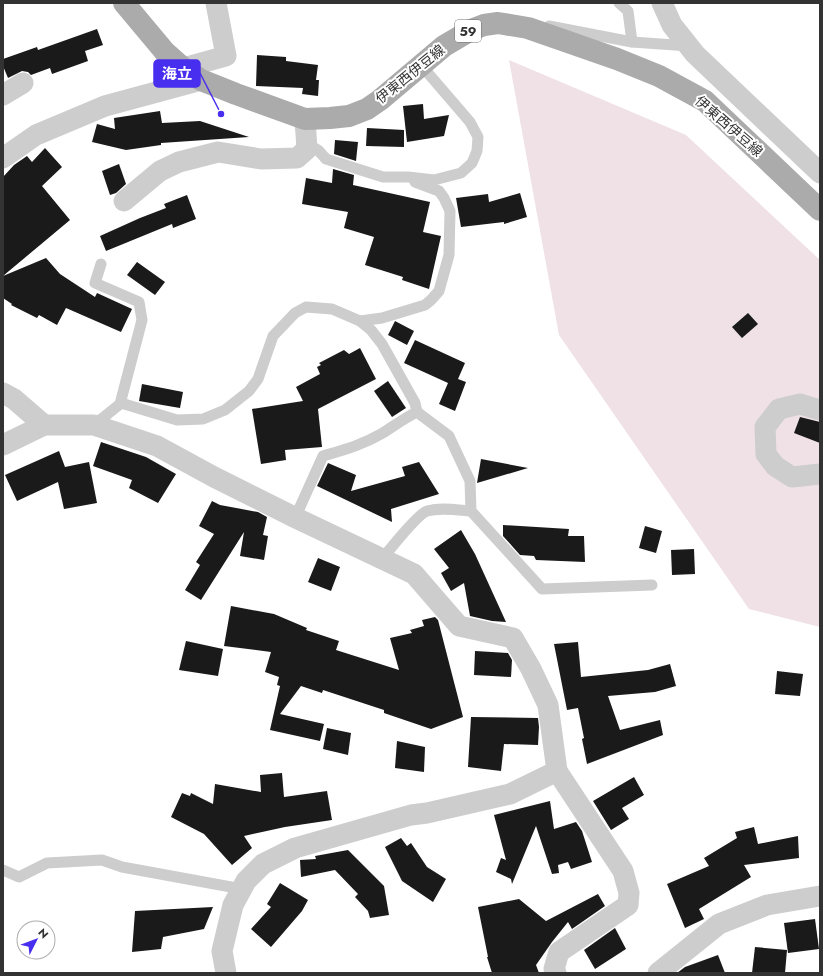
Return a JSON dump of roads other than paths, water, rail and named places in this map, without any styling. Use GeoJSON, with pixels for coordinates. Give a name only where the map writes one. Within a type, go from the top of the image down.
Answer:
{"type":"FeatureCollection","features":[{"type":"Feature","properties":{"kind":"main road","name":"伊東西伊豆線"},"geometry":{"type":"LineString","coordinates":[[124,3],[166,52],[183,68],[201,80],[305,118],[348,116],[367,109],[380,100],[444,46],[459,36],[484,25],[498,23],[528,28],[617,59],[659,76],[705,102],[820,210]]}},
{"type":"Feature","properties":{"kind":"street"},"geometry":{"type":"LineString","coordinates":[[183,68],[226,56],[216,3]]}},
{"type":"Feature","properties":{"kind":"street"},"geometry":{"type":"LineString","coordinates":[[662,3],[672,25],[695,54],[820,173]]}},
{"type":"Feature","properties":{"kind":"street"},"geometry":{"type":"LineString","coordinates":[[3,158],[36,135],[105,106],[201,80]]}},
{"type":"Feature","properties":{"kind":"street"},"geometry":{"type":"LineString","coordinates":[[3,95],[23,83]]}},
{"type":"Feature","properties":{"kind":"street"},"geometry":{"type":"LineString","coordinates":[[124,201],[160,171],[179,162],[218,152],[261,159],[297,158],[307,149],[305,118]]}},
{"type":"Feature","properties":{"kind":"street"},"geometry":{"type":"LineString","coordinates":[[3,393],[14,399],[44,425]]}},
{"type":"Feature","properties":{"kind":"street"},"geometry":{"type":"LineString","coordinates":[[820,410],[800,404],[779,409],[765,427],[766,454],[775,466],[792,477],[820,474]]}},
{"type":"Feature","properties":{"kind":"street"},"geometry":{"type":"LineString","coordinates":[[3,445],[44,425],[94,426],[157,446],[295,518],[414,574],[459,626],[513,638],[531,669],[548,705],[557,771],[623,871],[630,893],[628,905],[614,916],[559,952],[554,969],[556,973]]}},
{"type":"Feature","properties":{"kind":"street"},"geometry":{"type":"LineString","coordinates":[[226,973],[222,951],[233,905],[246,881],[263,864],[295,848],[411,815],[427,813],[510,794],[557,771]]}},
{"type":"Feature","properties":{"kind":"street"},"geometry":{"type":"LineString","coordinates":[[659,972],[719,924],[767,905],[820,896]]}},
{"type":"Feature","properties":{"kind":"lane"},"geometry":{"type":"LineString","coordinates":[[619,3],[628,11],[632,42]]}},
{"type":"Feature","properties":{"kind":"lane"},"geometry":{"type":"LineString","coordinates":[[542,33],[549,26],[632,42],[688,46]]}},
{"type":"Feature","properties":{"kind":"lane"},"geometry":{"type":"LineString","coordinates":[[307,144],[318,150],[326,159],[383,177],[434,180],[461,173],[472,163],[477,151],[478,137],[470,122],[421,65]]}},
{"type":"Feature","properties":{"kind":"lane"},"geometry":{"type":"LineString","coordinates":[[360,321],[382,318],[425,305],[432,300],[439,291],[449,255],[450,211],[439,191],[402,178]]}},
{"type":"Feature","properties":{"kind":"lane"},"geometry":{"type":"LineString","coordinates":[[94,426],[121,403],[142,320],[139,302],[95,282],[101,264]]}},
{"type":"Feature","properties":{"kind":"lane"},"geometry":{"type":"LineString","coordinates":[[121,403],[177,420],[203,419],[226,410],[249,392],[258,379],[273,336],[295,313],[306,307],[332,309],[360,321],[371,330],[382,344],[415,403],[418,412],[449,436],[470,481],[471,511],[542,589],[652,585]]}},
{"type":"Feature","properties":{"kind":"lane"},"geometry":{"type":"LineString","coordinates":[[295,518],[323,456],[351,448],[369,440],[408,416],[418,412]]}},
{"type":"Feature","properties":{"kind":"lane"},"geometry":{"type":"LineString","coordinates":[[382,559],[426,512],[448,509],[471,511]]}},
{"type":"Feature","properties":{"kind":"lane"},"geometry":{"type":"LineString","coordinates":[[3,870],[19,877],[47,863],[102,860],[122,867],[242,889]]}},
{"type":"Feature","properties":{"kind":"place","name":"海立"},"geometry":{"type":"Point","coordinates":[221,114]}}]}
